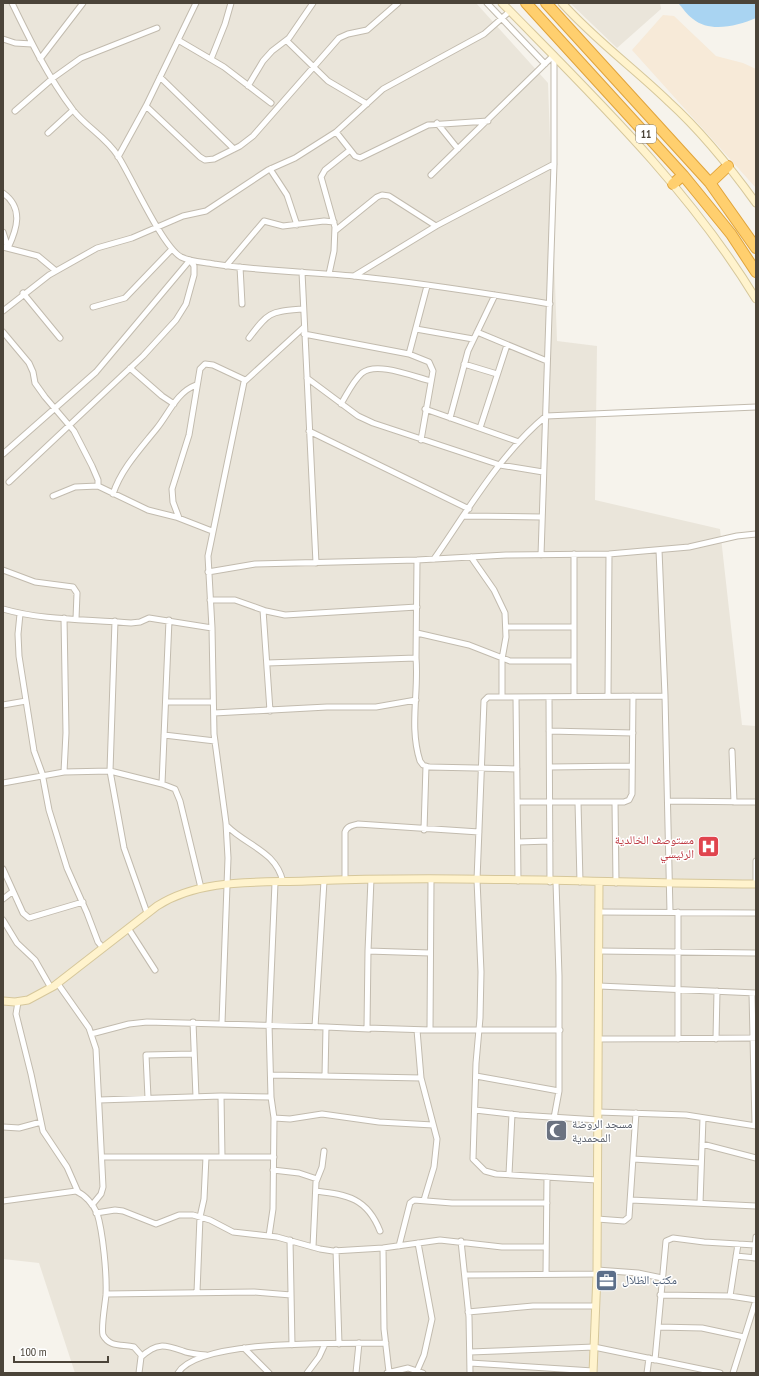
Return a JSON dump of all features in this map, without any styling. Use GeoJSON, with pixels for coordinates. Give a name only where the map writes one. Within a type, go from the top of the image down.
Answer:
{"type":"FeatureCollection","features":[{"type":"Feature","properties":{"kind":"highway","name":"11"},"geometry":{"type":"LineString","coordinates":[[526,3],[683,175],[731,234],[756,272]]}},
{"type":"Feature","properties":{"kind":"highway"},"geometry":{"type":"LineString","coordinates":[[546,24],[557,14],[547,3]]}},
{"type":"Feature","properties":{"kind":"highway","name":"11"},"geometry":{"type":"LineString","coordinates":[[557,14],[710,184],[756,248]]}},
{"type":"Feature","properties":{"kind":"highway"},"geometry":{"type":"LineString","coordinates":[[710,184],[728,166]]}},
{"type":"Feature","properties":{"kind":"highway"},"geometry":{"type":"LineString","coordinates":[[673,184],[683,175]]}},
{"type":"Feature","properties":{"kind":"street"},"geometry":{"type":"LineString","coordinates":[[12,3],[40,59],[73,110],[105,140],[118,157],[157,226],[172,249],[179,256],[190,260],[226,266],[354,276],[495,294],[550,304]]}},
{"type":"Feature","properties":{"kind":"street"},"geometry":{"type":"LineString","coordinates":[[40,59],[83,3]]}},
{"type":"Feature","properties":{"kind":"street"},"geometry":{"type":"LineString","coordinates":[[118,157],[146,106],[196,3]]}},
{"type":"Feature","properties":{"kind":"street"},"geometry":{"type":"LineString","coordinates":[[211,59],[225,24],[231,3]]}},
{"type":"Feature","properties":{"kind":"street"},"geometry":{"type":"LineString","coordinates":[[248,86],[267,56],[287,41],[313,3]]}},
{"type":"Feature","properties":{"kind":"street"},"geometry":{"type":"LineString","coordinates":[[146,106],[202,158],[211,160],[234,149],[259,131],[342,37],[367,30],[398,3]]}},
{"type":"Feature","properties":{"kind":"street"},"geometry":{"type":"LineString","coordinates":[[487,3],[545,64]]}},
{"type":"Feature","properties":{"kind":"street"},"geometry":{"type":"LineString","coordinates":[[502,3],[617,120],[673,184],[719,242],[756,299]]}},
{"type":"Feature","properties":{"kind":"street"},"geometry":{"type":"LineString","coordinates":[[562,3],[606,47],[671,103],[728,166],[756,203]]}},
{"type":"Feature","properties":{"kind":"street"},"geometry":{"type":"LineString","coordinates":[[3,311],[24,293],[56,271],[97,248],[132,238],[183,216],[206,211],[270,169],[295,158],[336,132],[383,89],[484,34],[510,11]]}},
{"type":"Feature","properties":{"kind":"street"},"geometry":{"type":"LineString","coordinates":[[15,111],[53,78],[89,54],[157,28]]}},
{"type":"Feature","properties":{"kind":"street"},"geometry":{"type":"LineString","coordinates":[[3,39],[15,43],[32,44]]}},
{"type":"Feature","properties":{"kind":"street"},"geometry":{"type":"LineString","coordinates":[[178,40],[211,59],[271,104]]}},
{"type":"Feature","properties":{"kind":"street"},"geometry":{"type":"LineString","coordinates":[[287,41],[336,86],[367,104]]}},
{"type":"Feature","properties":{"kind":"street"},"geometry":{"type":"LineString","coordinates":[[431,175],[554,55]]}},
{"type":"Feature","properties":{"kind":"street"},"geometry":{"type":"LineString","coordinates":[[541,555],[554,164],[554,55]]}},
{"type":"Feature","properties":{"kind":"street"},"geometry":{"type":"LineString","coordinates":[[160,77],[234,149]]}},
{"type":"Feature","properties":{"kind":"street"},"geometry":{"type":"LineString","coordinates":[[48,133],[73,110]]}},
{"type":"Feature","properties":{"kind":"street"},"geometry":{"type":"LineString","coordinates":[[336,132],[358,158],[363,158],[420,128],[437,123],[488,121]]}},
{"type":"Feature","properties":{"kind":"street"},"geometry":{"type":"LineString","coordinates":[[437,123],[458,149]]}},
{"type":"Feature","properties":{"kind":"street"},"geometry":{"type":"LineString","coordinates":[[330,274],[334,258],[335,231],[334,222],[322,185],[321,177],[325,170],[350,150]]}},
{"type":"Feature","properties":{"kind":"street"},"geometry":{"type":"LineString","coordinates":[[354,276],[436,226],[554,164]]}},
{"type":"Feature","properties":{"kind":"street"},"geometry":{"type":"LineString","coordinates":[[270,169],[287,195],[297,225]]}},
{"type":"Feature","properties":{"kind":"street"},"geometry":{"type":"LineString","coordinates":[[3,193],[14,204],[17,211],[17,224],[5,248]]}},
{"type":"Feature","properties":{"kind":"street"},"geometry":{"type":"LineString","coordinates":[[335,231],[374,198],[382,195],[389,196],[436,226]]}},
{"type":"Feature","properties":{"kind":"street"},"geometry":{"type":"LineString","coordinates":[[226,266],[264,221],[283,226],[324,220],[334,222]]}},
{"type":"Feature","properties":{"kind":"street"},"geometry":{"type":"LineString","coordinates":[[3,232],[5,248]]}},
{"type":"Feature","properties":{"kind":"street"},"geometry":{"type":"LineString","coordinates":[[5,248],[38,256],[56,271]]}},
{"type":"Feature","properties":{"kind":"street"},"geometry":{"type":"LineString","coordinates":[[93,307],[125,298],[172,249]]}},
{"type":"Feature","properties":{"kind":"street"},"geometry":{"type":"LineString","coordinates":[[9,482],[153,346],[184,308],[194,274],[194,266],[190,260]]}},
{"type":"Feature","properties":{"kind":"street"},"geometry":{"type":"LineString","coordinates":[[3,454],[35,424],[55,409],[96,372],[190,260]]}},
{"type":"Feature","properties":{"kind":"street"},"geometry":{"type":"LineString","coordinates":[[240,267],[242,304]]}},
{"type":"Feature","properties":{"kind":"street"},"geometry":{"type":"LineString","coordinates":[[302,272],[316,563]]}},
{"type":"Feature","properties":{"kind":"street"},"geometry":{"type":"LineString","coordinates":[[409,354],[428,286]]}},
{"type":"Feature","properties":{"kind":"street"},"geometry":{"type":"LineString","coordinates":[[24,293],[60,338]]}},
{"type":"Feature","properties":{"kind":"street"},"geometry":{"type":"LineString","coordinates":[[450,418],[464,364],[495,294]]}},
{"type":"Feature","properties":{"kind":"street"},"geometry":{"type":"LineString","coordinates":[[249,338],[262,320],[271,314],[303,309]]}},
{"type":"Feature","properties":{"kind":"street"},"geometry":{"type":"LineString","coordinates":[[222,1023],[224,944],[228,885],[227,826],[215,741],[213,702],[212,628],[208,572],[212,531],[241,389],[245,380],[304,327]]}},
{"type":"Feature","properties":{"kind":"street"},"geometry":{"type":"LineString","coordinates":[[416,329],[474,339]]}},
{"type":"Feature","properties":{"kind":"street"},"geometry":{"type":"LineString","coordinates":[[3,332],[29,363],[35,383],[55,409],[69,424],[92,466],[98,480],[98,486]]}},
{"type":"Feature","properties":{"kind":"street"},"geometry":{"type":"LineString","coordinates":[[477,332],[548,361]]}},
{"type":"Feature","properties":{"kind":"street"},"geometry":{"type":"LineString","coordinates":[[304,334],[409,354],[425,359],[431,364],[433,371],[425,408],[421,440]]}},
{"type":"Feature","properties":{"kind":"street"},"geometry":{"type":"LineString","coordinates":[[480,428],[507,345]]}},
{"type":"Feature","properties":{"kind":"street"},"geometry":{"type":"LineString","coordinates":[[179,518],[173,502],[172,489],[189,436],[196,385],[200,369],[208,364],[245,380]]}},
{"type":"Feature","properties":{"kind":"street"},"geometry":{"type":"LineString","coordinates":[[464,364],[497,374]]}},
{"type":"Feature","properties":{"kind":"street"},"geometry":{"type":"LineString","coordinates":[[130,368],[162,396],[174,404]]}},
{"type":"Feature","properties":{"kind":"street"},"geometry":{"type":"LineString","coordinates":[[341,404],[359,377],[371,369],[381,368],[431,381]]}},
{"type":"Feature","properties":{"kind":"street"},"geometry":{"type":"LineString","coordinates":[[307,378],[341,404],[373,424],[500,465],[543,472]]}},
{"type":"Feature","properties":{"kind":"street"},"geometry":{"type":"LineString","coordinates":[[113,494],[115,487],[134,457],[174,404],[191,387],[196,385]]}},
{"type":"Feature","properties":{"kind":"street"},"geometry":{"type":"LineString","coordinates":[[434,559],[500,465],[519,442],[546,416],[756,407]]}},
{"type":"Feature","properties":{"kind":"street"},"geometry":{"type":"LineString","coordinates":[[425,408],[519,442]]}},
{"type":"Feature","properties":{"kind":"street"},"geometry":{"type":"LineString","coordinates":[[309,431],[469,509]]}},
{"type":"Feature","properties":{"kind":"street"},"geometry":{"type":"LineString","coordinates":[[53,496],[75,486],[98,486],[148,510],[179,518],[212,531]]}},
{"type":"Feature","properties":{"kind":"street"},"geometry":{"type":"LineString","coordinates":[[464,516],[542,517]]}},
{"type":"Feature","properties":{"kind":"street"},"geometry":{"type":"LineString","coordinates":[[208,572],[255,564],[609,554],[689,547],[733,537],[756,534]]}},
{"type":"Feature","properties":{"kind":"street"},"geometry":{"type":"LineString","coordinates":[[659,550],[665,696],[670,912]]}},
{"type":"Feature","properties":{"kind":"street"},"geometry":{"type":"LineString","coordinates":[[574,554],[574,696]]}},
{"type":"Feature","properties":{"kind":"street"},"geometry":{"type":"LineString","coordinates":[[608,696],[609,554]]}},
{"type":"Feature","properties":{"kind":"street"},"geometry":{"type":"LineString","coordinates":[[471,557],[502,604],[505,613],[506,637],[502,659],[502,697]]}},
{"type":"Feature","properties":{"kind":"street"},"geometry":{"type":"LineString","coordinates":[[417,560],[416,658],[418,673],[415,726],[419,758],[426,766],[424,830]]}},
{"type":"Feature","properties":{"kind":"street"},"geometry":{"type":"LineString","coordinates":[[3,570],[35,582],[73,587],[78,593],[76,619]]}},
{"type":"Feature","properties":{"kind":"street"},"geometry":{"type":"LineString","coordinates":[[210,600],[235,600],[263,610],[285,615],[417,607]]}},
{"type":"Feature","properties":{"kind":"street"},"geometry":{"type":"LineString","coordinates":[[3,610],[20,614],[76,619],[135,622],[149,618],[212,628]]}},
{"type":"Feature","properties":{"kind":"street"},"geometry":{"type":"LineString","coordinates":[[263,610],[270,711]]}},
{"type":"Feature","properties":{"kind":"street"},"geometry":{"type":"LineString","coordinates":[[20,614],[18,634],[19,656],[34,751],[43,776],[49,810],[61,851],[98,942],[103,948]]}},
{"type":"Feature","properties":{"kind":"street"},"geometry":{"type":"LineString","coordinates":[[64,618],[66,733],[64,772]]}},
{"type":"Feature","properties":{"kind":"street"},"geometry":{"type":"LineString","coordinates":[[162,784],[166,702],[165,681],[169,620]]}},
{"type":"Feature","properties":{"kind":"street"},"geometry":{"type":"LineString","coordinates":[[115,621],[110,771],[124,848],[147,913]]}},
{"type":"Feature","properties":{"kind":"street"},"geometry":{"type":"LineString","coordinates":[[506,627],[574,627]]}},
{"type":"Feature","properties":{"kind":"street"},"geometry":{"type":"LineString","coordinates":[[417,633],[469,645],[510,661],[574,661]]}},
{"type":"Feature","properties":{"kind":"street"},"geometry":{"type":"LineString","coordinates":[[267,663],[416,658]]}},
{"type":"Feature","properties":{"kind":"street"},"geometry":{"type":"LineString","coordinates":[[549,696],[550,840],[560,1030],[559,1091],[554,1118]]}},
{"type":"Feature","properties":{"kind":"street"},"geometry":{"type":"LineString","coordinates":[[517,802],[627,801],[631,797],[633,696]]}},
{"type":"Feature","properties":{"kind":"street"},"geometry":{"type":"LineString","coordinates":[[597,1180],[490,1173],[478,1166],[473,1159],[481,972],[478,880],[480,769],[484,701],[488,697],[665,696]]}},
{"type":"Feature","properties":{"kind":"street"},"geometry":{"type":"LineString","coordinates":[[516,697],[518,881]]}},
{"type":"Feature","properties":{"kind":"street"},"geometry":{"type":"LineString","coordinates":[[214,713],[327,707],[376,707],[416,700]]}},
{"type":"Feature","properties":{"kind":"street"},"geometry":{"type":"LineString","coordinates":[[3,705],[26,701]]}},
{"type":"Feature","properties":{"kind":"street"},"geometry":{"type":"LineString","coordinates":[[166,702],[213,702]]}},
{"type":"Feature","properties":{"kind":"street"},"geometry":{"type":"LineString","coordinates":[[549,731],[632,733]]}},
{"type":"Feature","properties":{"kind":"street"},"geometry":{"type":"LineString","coordinates":[[164,735],[215,741]]}},
{"type":"Feature","properties":{"kind":"street"},"geometry":{"type":"LineString","coordinates":[[732,750],[734,802]]}},
{"type":"Feature","properties":{"kind":"street"},"geometry":{"type":"LineString","coordinates":[[426,766],[480,769],[517,769]]}},
{"type":"Feature","properties":{"kind":"street"},"geometry":{"type":"LineString","coordinates":[[550,767],[632,766]]}},
{"type":"Feature","properties":{"kind":"street"},"geometry":{"type":"LineString","coordinates":[[3,783],[64,772],[110,771],[162,784],[175,789],[180,801],[201,888]]}},
{"type":"Feature","properties":{"kind":"street"},"geometry":{"type":"LineString","coordinates":[[668,801],[756,802]]}},
{"type":"Feature","properties":{"kind":"street"},"geometry":{"type":"LineString","coordinates":[[578,802],[580,882]]}},
{"type":"Feature","properties":{"kind":"street"},"geometry":{"type":"LineString","coordinates":[[615,802],[616,883]]}},
{"type":"Feature","properties":{"kind":"street"},"geometry":{"type":"LineString","coordinates":[[345,880],[345,832],[349,827],[358,824],[424,830],[479,832]]}},
{"type":"Feature","properties":{"kind":"street"},"geometry":{"type":"LineString","coordinates":[[227,826],[271,858],[278,868],[283,882]]}},
{"type":"Feature","properties":{"kind":"street"},"geometry":{"type":"LineString","coordinates":[[518,842],[550,840]]}},
{"type":"Feature","properties":{"kind":"street"},"geometry":{"type":"LineString","coordinates":[[4,1002],[28,1000],[58,984],[147,913],[168,899],[201,888],[283,882],[371,879],[756,884],[756,861]]}},
{"type":"Feature","properties":{"kind":"street"},"geometry":{"type":"LineString","coordinates":[[3,869],[12,892],[23,913],[29,918],[83,902]]}},
{"type":"Feature","properties":{"kind":"street"},"geometry":{"type":"LineString","coordinates":[[367,1028],[371,879]]}},
{"type":"Feature","properties":{"kind":"street"},"geometry":{"type":"LineString","coordinates":[[430,1030],[431,880]]}},
{"type":"Feature","properties":{"kind":"street"},"geometry":{"type":"LineString","coordinates":[[316,1027],[324,881]]}},
{"type":"Feature","properties":{"kind":"street"},"geometry":{"type":"LineString","coordinates":[[470,1363],[593,1372],[597,1272],[598,1040],[600,986],[599,882]]}},
{"type":"Feature","properties":{"kind":"street"},"geometry":{"type":"LineString","coordinates":[[269,1236],[273,1209],[274,1170],[274,1118],[271,1097],[272,1075],[269,1024],[274,883]]}},
{"type":"Feature","properties":{"kind":"street"},"geometry":{"type":"LineString","coordinates":[[3,899],[12,892]]}},
{"type":"Feature","properties":{"kind":"street"},"geometry":{"type":"LineString","coordinates":[[599,912],[756,913]]}},
{"type":"Feature","properties":{"kind":"street"},"geometry":{"type":"LineString","coordinates":[[678,912],[678,1039]]}},
{"type":"Feature","properties":{"kind":"street"},"geometry":{"type":"LineString","coordinates":[[3,920],[17,942],[35,960],[51,988]]}},
{"type":"Feature","properties":{"kind":"street"},"geometry":{"type":"LineString","coordinates":[[128,928],[155,970]]}},
{"type":"Feature","properties":{"kind":"street"},"geometry":{"type":"LineString","coordinates":[[368,951],[430,953]]}},
{"type":"Feature","properties":{"kind":"street"},"geometry":{"type":"LineString","coordinates":[[599,951],[756,953]]}},
{"type":"Feature","properties":{"kind":"street"},"geometry":{"type":"LineString","coordinates":[[58,984],[92,1034],[96,1049],[103,1190],[92,1205]]}},
{"type":"Feature","properties":{"kind":"street"},"geometry":{"type":"LineString","coordinates":[[598,1112],[686,1115],[756,1126],[754,993],[600,986]]}},
{"type":"Feature","properties":{"kind":"street"},"geometry":{"type":"LineString","coordinates":[[716,1039],[717,991]]}},
{"type":"Feature","properties":{"kind":"street"},"geometry":{"type":"LineString","coordinates":[[18,1002],[16,1014],[43,1131],[67,1168],[78,1192],[92,1205],[96,1213],[102,1244],[106,1294],[102,1331],[104,1337],[116,1345],[134,1347],[142,1356]]}},
{"type":"Feature","properties":{"kind":"street"},"geometry":{"type":"LineString","coordinates":[[92,1034],[129,1024],[147,1022],[269,1024],[316,1027],[430,1030]]}},
{"type":"Feature","properties":{"kind":"street"},"geometry":{"type":"LineString","coordinates":[[193,1022],[193,1054],[196,1097]]}},
{"type":"Feature","properties":{"kind":"street"},"geometry":{"type":"LineString","coordinates":[[325,1076],[326,1027]]}},
{"type":"Feature","properties":{"kind":"street"},"geometry":{"type":"LineString","coordinates":[[367,1028],[417,1030],[560,1030]]}},
{"type":"Feature","properties":{"kind":"street"},"geometry":{"type":"LineString","coordinates":[[417,1030],[421,1078],[437,1139],[436,1154],[424,1200]]}},
{"type":"Feature","properties":{"kind":"street"},"geometry":{"type":"LineString","coordinates":[[598,1040],[755,1038]]}},
{"type":"Feature","properties":{"kind":"street"},"geometry":{"type":"LineString","coordinates":[[148,1098],[146,1055],[193,1054]]}},
{"type":"Feature","properties":{"kind":"street"},"geometry":{"type":"LineString","coordinates":[[272,1075],[421,1078]]}},
{"type":"Feature","properties":{"kind":"street"},"geometry":{"type":"LineString","coordinates":[[476,1076],[559,1091]]}},
{"type":"Feature","properties":{"kind":"street"},"geometry":{"type":"LineString","coordinates":[[99,1100],[221,1096],[271,1097]]}},
{"type":"Feature","properties":{"kind":"street"},"geometry":{"type":"LineString","coordinates":[[221,1096],[222,1157]]}},
{"type":"Feature","properties":{"kind":"street"},"geometry":{"type":"LineString","coordinates":[[475,1110],[554,1118],[598,1120]]}},
{"type":"Feature","properties":{"kind":"street"},"geometry":{"type":"LineString","coordinates":[[597,1219],[627,1220],[630,1214],[636,1113]]}},
{"type":"Feature","properties":{"kind":"street"},"geometry":{"type":"LineString","coordinates":[[274,1118],[290,1120],[322,1114],[379,1122],[433,1125]]}},
{"type":"Feature","properties":{"kind":"street"},"geometry":{"type":"LineString","coordinates":[[509,1174],[512,1114]]}},
{"type":"Feature","properties":{"kind":"street"},"geometry":{"type":"LineString","coordinates":[[700,1203],[703,1118]]}},
{"type":"Feature","properties":{"kind":"street"},"geometry":{"type":"LineString","coordinates":[[3,1127],[19,1128],[41,1122]]}},
{"type":"Feature","properties":{"kind":"street"},"geometry":{"type":"LineString","coordinates":[[702,1144],[756,1158]]}},
{"type":"Feature","properties":{"kind":"street"},"geometry":{"type":"LineString","coordinates":[[313,1247],[317,1179],[322,1167],[324,1151]]}},
{"type":"Feature","properties":{"kind":"street"},"geometry":{"type":"LineString","coordinates":[[102,1157],[274,1157]]}},
{"type":"Feature","properties":{"kind":"street"},"geometry":{"type":"LineString","coordinates":[[197,1292],[200,1217],[204,1199],[206,1157]]}},
{"type":"Feature","properties":{"kind":"street"},"geometry":{"type":"LineString","coordinates":[[633,1159],[701,1163]]}},
{"type":"Feature","properties":{"kind":"street"},"geometry":{"type":"LineString","coordinates":[[274,1170],[299,1173],[317,1179]]}},
{"type":"Feature","properties":{"kind":"street"},"geometry":{"type":"LineString","coordinates":[[546,1274],[547,1177]]}},
{"type":"Feature","properties":{"kind":"street"},"geometry":{"type":"LineString","coordinates":[[316,1191],[350,1196],[370,1211],[380,1231]]}},
{"type":"Feature","properties":{"kind":"street"},"geometry":{"type":"LineString","coordinates":[[3,1201],[78,1192]]}},
{"type":"Feature","properties":{"kind":"street"},"geometry":{"type":"LineString","coordinates":[[398,1246],[410,1203],[416,1199],[452,1203],[547,1203]]}},
{"type":"Feature","properties":{"kind":"street"},"geometry":{"type":"LineString","coordinates":[[631,1200],[756,1206]]}},
{"type":"Feature","properties":{"kind":"street"},"geometry":{"type":"LineString","coordinates":[[96,1213],[115,1210],[123,1211],[156,1224],[179,1215],[200,1217],[233,1232],[269,1236],[290,1240],[313,1247],[336,1250],[383,1248],[440,1240],[461,1241],[502,1247],[546,1247]]}},
{"type":"Feature","properties":{"kind":"street"},"geometry":{"type":"LineString","coordinates":[[736,1256],[755,1258],[756,1237]]}},
{"type":"Feature","properties":{"kind":"street"},"geometry":{"type":"LineString","coordinates":[[654,1360],[665,1245],[668,1239],[755,1245]]}},
{"type":"Feature","properties":{"kind":"street"},"geometry":{"type":"LineString","coordinates":[[290,1240],[292,1345]]}},
{"type":"Feature","properties":{"kind":"street"},"geometry":{"type":"LineString","coordinates":[[461,1241],[468,1312],[470,1373]]}},
{"type":"Feature","properties":{"kind":"street"},"geometry":{"type":"LineString","coordinates":[[383,1248],[388,1373],[404,1368],[420,1372],[432,1318],[418,1243]]}},
{"type":"Feature","properties":{"kind":"street"},"geometry":{"type":"LineString","coordinates":[[730,1296],[738,1244]]}},
{"type":"Feature","properties":{"kind":"street"},"geometry":{"type":"LineString","coordinates":[[336,1250],[339,1344]]}},
{"type":"Feature","properties":{"kind":"street"},"geometry":{"type":"LineString","coordinates":[[464,1275],[597,1272],[638,1273],[662,1278]]}},
{"type":"Feature","properties":{"kind":"street"},"geometry":{"type":"LineString","coordinates":[[106,1294],[254,1292],[290,1295]]}},
{"type":"Feature","properties":{"kind":"street"},"geometry":{"type":"LineString","coordinates":[[660,1295],[730,1296],[756,1300],[733,1373]]}},
{"type":"Feature","properties":{"kind":"street"},"geometry":{"type":"LineString","coordinates":[[468,1312],[533,1306],[596,1306]]}},
{"type":"Feature","properties":{"kind":"street"},"geometry":{"type":"LineString","coordinates":[[658,1326],[702,1328],[744,1337]]}},
{"type":"Feature","properties":{"kind":"street"},"geometry":{"type":"LineString","coordinates":[[178,1373],[186,1364],[207,1355],[244,1348],[292,1345],[386,1343]]}},
{"type":"Feature","properties":{"kind":"street"},"geometry":{"type":"LineString","coordinates":[[307,1373],[318,1357],[324,1344]]}},
{"type":"Feature","properties":{"kind":"street"},"geometry":{"type":"LineString","coordinates":[[356,1373],[359,1344]]}},
{"type":"Feature","properties":{"kind":"street"},"geometry":{"type":"LineString","coordinates":[[139,1373],[142,1356],[155,1348],[168,1346],[185,1352],[207,1355]]}},
{"type":"Feature","properties":{"kind":"street"},"geometry":{"type":"LineString","coordinates":[[470,1352],[594,1347],[720,1373]]}},
{"type":"Feature","properties":{"kind":"street"},"geometry":{"type":"LineString","coordinates":[[244,1348],[269,1373]]}},
{"type":"Feature","properties":{"kind":"street"},"geometry":{"type":"LineString","coordinates":[[647,1373],[648,1358]]}},
{"type":"Feature","properties":{"kind":"shaded area"},"geometry":{"type":"Polygon","coordinates":[[[3,3],[476,3],[548,83],[557,341],[597,346],[595,500],[720,529],[742,725],[756,726],[756,1373],[75,1373],[39,1263],[3,1259],[3,3]]]}},
{"type":"Feature","properties":{"kind":"shaded area"},"geometry":{"type":"Polygon","coordinates":[[[570,3],[660,3],[661,9],[617,48],[570,3]]]}},
{"type":"Feature","properties":{"kind":"shaded area"},"geometry":{"type":"Polygon","coordinates":[[[663,15],[674,16],[716,56],[743,63],[756,69],[756,188],[632,50],[663,15]]]}},
{"type":"Feature","properties":{"kind":"water"},"geometry":{"type":"Polygon","coordinates":[[[678,3],[756,3],[756,18],[732,26],[707,26],[691,17],[678,3]]]}},
{"type":"Feature","properties":{"kind":"place","name":"مستوصف الخالدية الرئيسي"},"geometry":{"type":"Point","coordinates":[709,847]}},
{"type":"Feature","properties":{"kind":"place","name":"مسجد الروضة المحمدية"},"geometry":{"type":"Point","coordinates":[557,1131]}},
{"type":"Feature","properties":{"kind":"place","name":"مكتب الظلال"},"geometry":{"type":"Point","coordinates":[607,1280]}}]}
